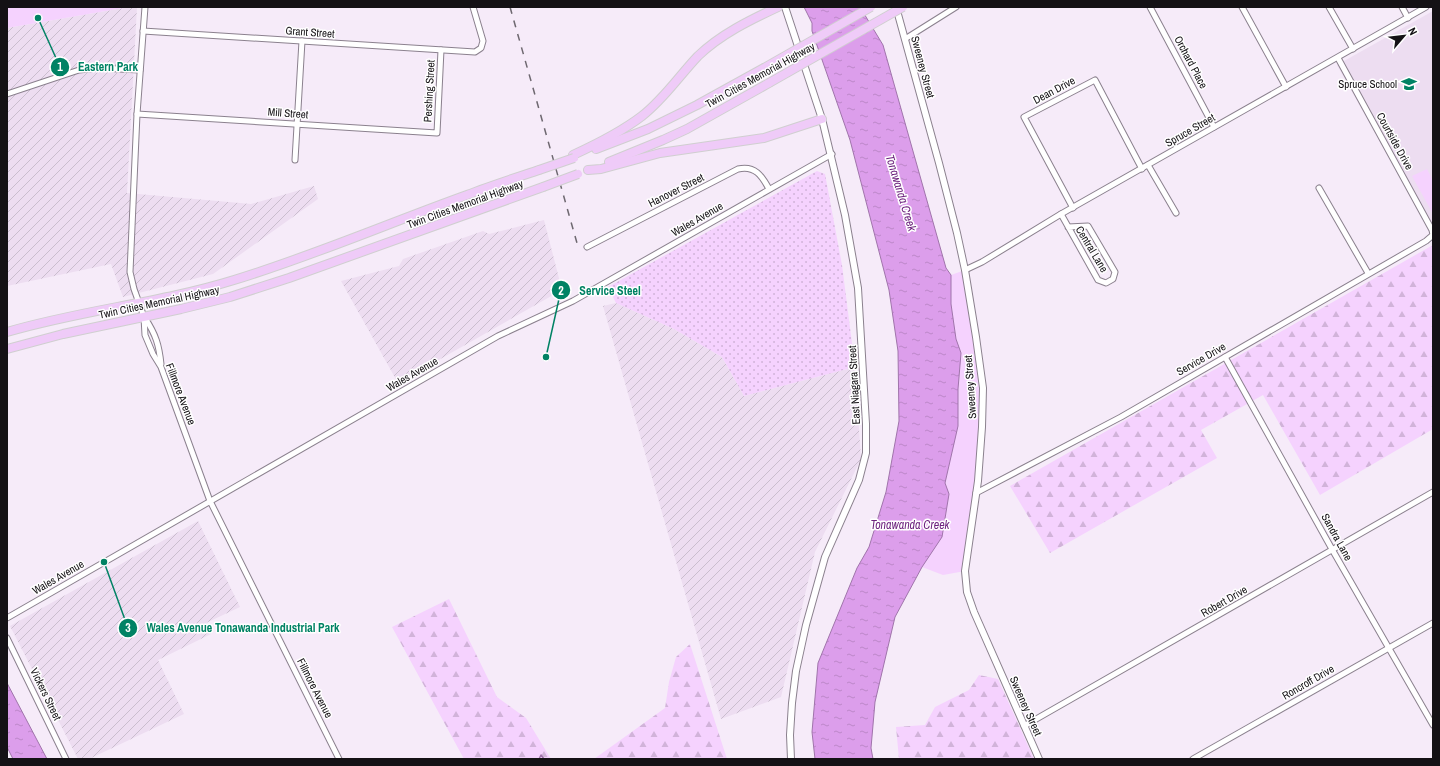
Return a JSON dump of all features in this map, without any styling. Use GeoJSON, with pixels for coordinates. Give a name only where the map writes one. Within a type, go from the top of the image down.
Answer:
{"type":"FeatureCollection","features":[{"type":"Feature","properties":{"kind":"main road"},"geometry":{"type":"LineString","coordinates":[[573,156],[634,122],[655,105],[699,56],[710,46],[740,26],[778,7]]}},
{"type":"Feature","properties":{"kind":"main road","name":"Twin Cities Memorial Highway"},"geometry":{"type":"LineString","coordinates":[[7,332],[59,318],[203,289],[281,265],[468,194],[551,166],[573,156],[648,129],[697,105],[871,7]]}},
{"type":"Feature","properties":{"kind":"main road","name":"Twin Cities Memorial Highway"},"geometry":{"type":"LineString","coordinates":[[7,349],[63,334],[230,297],[260,288],[543,188],[675,135],[903,7]]}},
{"type":"Feature","properties":{"kind":"main road"},"geometry":{"type":"LineString","coordinates":[[588,170],[601,169],[667,151],[764,138],[822,120]]}},
{"type":"Feature","properties":{"kind":"street","name":"Fillmore Avenue"},"geometry":{"type":"LineString","coordinates":[[145,7],[137,114],[130,272],[134,290],[144,317],[145,335],[153,354],[161,367],[210,501],[339,759]]}},
{"type":"Feature","properties":{"kind":"street","name":"Grant Street"},"geometry":{"type":"LineString","coordinates":[[143,31],[475,52],[481,48],[483,41],[473,7]]}},
{"type":"Feature","properties":{"kind":"street","name":"East Niagara Street"},"geometry":{"type":"LineString","coordinates":[[785,7],[832,154],[845,215],[858,288],[866,424],[866,453],[857,486],[825,557],[806,625],[796,671],[792,703],[790,736],[791,759]]}},
{"type":"Feature","properties":{"kind":"street","name":"Sweeney Street"},"geometry":{"type":"LineString","coordinates":[[896,7],[939,163],[965,270],[976,337],[982,388],[982,427],[976,493],[965,571],[967,592],[974,612],[1039,759]]}},
{"type":"Feature","properties":{"kind":"street"},"geometry":{"type":"LineString","coordinates":[[905,39],[956,7]]}},
{"type":"Feature","properties":{"kind":"street","name":"Orchard Place"},"geometry":{"type":"LineString","coordinates":[[1150,7],[1214,127]]}},
{"type":"Feature","properties":{"kind":"street"},"geometry":{"type":"LineString","coordinates":[[1242,7],[1286,87]]}},
{"type":"Feature","properties":{"kind":"street"},"geometry":{"type":"LineString","coordinates":[[1330,7],[1354,49]]}},
{"type":"Feature","properties":{"kind":"street"},"geometry":{"type":"LineString","coordinates":[[1402,7],[1408,18]]}},
{"type":"Feature","properties":{"kind":"street","name":"Spruce Street"},"geometry":{"type":"LineString","coordinates":[[965,270],[982,262],[1061,214],[1426,7]]}},
{"type":"Feature","properties":{"kind":"street"},"geometry":{"type":"LineString","coordinates":[[295,160],[302,41]]}},
{"type":"Feature","properties":{"kind":"street","name":"Pershing Street"},"geometry":{"type":"LineString","coordinates":[[437,133],[441,50]]}},
{"type":"Feature","properties":{"kind":"street","name":"Courtside Drive"},"geometry":{"type":"LineString","coordinates":[[1338,58],[1432,230],[1433,235]]}},
{"type":"Feature","properties":{"kind":"street"},"geometry":{"type":"LineString","coordinates":[[7,94],[88,68],[140,70]]}},
{"type":"Feature","properties":{"kind":"street","name":"Dean Drive"},"geometry":{"type":"LineString","coordinates":[[1073,208],[1024,117],[1095,80],[1142,169]]}},
{"type":"Feature","properties":{"kind":"street","name":"Mill Street"},"geometry":{"type":"LineString","coordinates":[[137,114],[437,133]]}},
{"type":"Feature","properties":{"kind":"street","name":"Wales Avenue"},"geometry":{"type":"LineString","coordinates":[[7,618],[498,336],[573,301],[832,154]]}},
{"type":"Feature","properties":{"kind":"street"},"geometry":{"type":"LineString","coordinates":[[1148,165],[1176,213]]}},
{"type":"Feature","properties":{"kind":"street","name":"Hanover Street"},"geometry":{"type":"LineString","coordinates":[[587,247],[738,169],[750,168],[754,170],[760,175],[769,189]]}},
{"type":"Feature","properties":{"kind":"street"},"geometry":{"type":"LineString","coordinates":[[1320,188],[1368,273]]}},
{"type":"Feature","properties":{"kind":"street","name":"Central Lane"},"geometry":{"type":"LineString","coordinates":[[1061,214],[1068,227],[1098,280],[1106,283],[1113,279],[1115,272],[1088,226],[1068,227]]}},
{"type":"Feature","properties":{"kind":"street","name":"Service Drive"},"geometry":{"type":"LineString","coordinates":[[976,493],[1121,417],[1368,273],[1426,241],[1433,235]]}},
{"type":"Feature","properties":{"kind":"street"},"geometry":{"type":"LineString","coordinates":[[144,317],[154,333],[159,350],[161,367]]}},
{"type":"Feature","properties":{"kind":"street","name":"Sandra Lane"},"geometry":{"type":"LineString","coordinates":[[1225,357],[1333,551],[1433,725]]}},
{"type":"Feature","properties":{"kind":"street","name":"Robert Drive"},"geometry":{"type":"LineString","coordinates":[[1024,726],[1333,551],[1433,492]]}},
{"type":"Feature","properties":{"kind":"street","name":"Roncroff Drive"},"geometry":{"type":"LineString","coordinates":[[1193,759],[1433,623]]}},
{"type":"Feature","properties":{"kind":"street","name":"Vickers Street"},"geometry":{"type":"LineString","coordinates":[[7,638],[66,759]]}},
{"type":"Feature","properties":{"kind":"shaded area"},"geometry":{"type":"Polygon","coordinates":[[[129,7],[137,7],[127,193],[251,204],[314,186],[318,199],[213,274],[123,297],[111,264],[7,286],[7,28],[129,7]]]}},
{"type":"Feature","properties":{"kind":"shaded area"},"geometry":{"type":"Polygon","coordinates":[[[1433,11],[1433,236],[1337,65],[1433,11]]]}},
{"type":"Feature","properties":{"kind":"shaded area"},"geometry":{"type":"Polygon","coordinates":[[[544,220],[562,290],[398,383],[341,281],[399,266],[403,259],[483,231],[489,234],[544,220]]]}},
{"type":"Feature","properties":{"kind":"shaded area"},"geometry":{"type":"Polygon","coordinates":[[[616,303],[674,329],[722,357],[744,396],[855,367],[861,459],[815,552],[781,697],[721,719],[603,306],[616,303]]]}},
{"type":"Feature","properties":{"kind":"shaded area"},"geometry":{"type":"Polygon","coordinates":[[[198,521],[240,607],[206,623],[211,634],[158,660],[184,714],[89,759],[78,759],[10,626],[198,521]]]}},
{"type":"Feature","properties":{"kind":"green space"},"geometry":{"type":"Polygon","coordinates":[[[7,7],[129,7],[7,28],[7,7]]]}},
{"type":"Feature","properties":{"kind":"green space"},"geometry":{"type":"Polygon","coordinates":[[[1427,169],[1433,181],[1433,214],[1412,176],[1427,169]]]}},
{"type":"Feature","properties":{"kind":"green space"},"geometry":{"type":"Polygon","coordinates":[[[817,171],[825,174],[842,265],[855,367],[744,396],[722,357],[674,329],[616,303],[608,287],[817,171]]]}},
{"type":"Feature","properties":{"kind":"green space"},"geometry":{"type":"Polygon","coordinates":[[[1433,245],[1433,429],[1320,495],[1263,395],[1201,430],[1217,458],[1050,553],[1010,486],[1433,245]]]}},
{"type":"Feature","properties":{"kind":"green space"},"geometry":{"type":"Polygon","coordinates":[[[965,270],[983,388],[978,481],[965,571],[943,575],[922,567],[942,537],[949,494],[945,483],[958,426],[958,389],[961,353],[956,339],[951,304],[951,275],[965,270]]]}},
{"type":"Feature","properties":{"kind":"green space"},"geometry":{"type":"Polygon","coordinates":[[[449,599],[497,697],[526,718],[551,759],[464,759],[392,627],[449,599]]]}},
{"type":"Feature","properties":{"kind":"green space"},"geometry":{"type":"Polygon","coordinates":[[[690,644],[727,759],[594,759],[665,708],[669,682],[676,657],[690,644]]]}},
{"type":"Feature","properties":{"kind":"green space"},"geometry":{"type":"Polygon","coordinates":[[[979,675],[998,679],[1034,759],[899,759],[896,727],[925,725],[935,707],[969,690],[979,675]]]}},
{"type":"Feature","properties":{"kind":"water","name":"Tonawanda Creek"},"geometry":{"type":"Polygon","coordinates":[[[804,7],[860,7],[883,45],[946,268],[951,275],[951,304],[956,339],[961,353],[958,389],[958,426],[945,483],[949,494],[942,537],[922,567],[895,617],[875,702],[871,748],[873,759],[815,759],[812,732],[818,663],[857,568],[869,547],[886,492],[899,421],[898,351],[889,290],[850,140],[812,31],[812,23],[804,7]]]}},
{"type":"Feature","properties":{"kind":"water"},"geometry":{"type":"Polygon","coordinates":[[[7,683],[47,759],[13,759],[7,747],[7,683]]]}},
{"type":"Feature","properties":{"kind":"waterway"},"geometry":{"type":"LineString","coordinates":[[539,759],[541,755],[544,759]]}},
{"type":"Feature","properties":{"kind":"railway"},"geometry":{"type":"LineString","coordinates":[[510,7],[577,243]]}},
{"type":"Feature","properties":{"kind":"place","name":"Eastern Park"},"geometry":{"type":"Point","coordinates":[38,18]}},
{"type":"Feature","properties":{"kind":"place","name":"Spruce School"},"geometry":{"type":"Point","coordinates":[1409,84]}},
{"type":"Feature","properties":{"kind":"place","name":"Service Steel"},"geometry":{"type":"Point","coordinates":[546,357]}},
{"type":"Feature","properties":{"kind":"place","name":"Wales Avenue Tonawanda Industrial Park"},"geometry":{"type":"Point","coordinates":[104,562]}}]}
